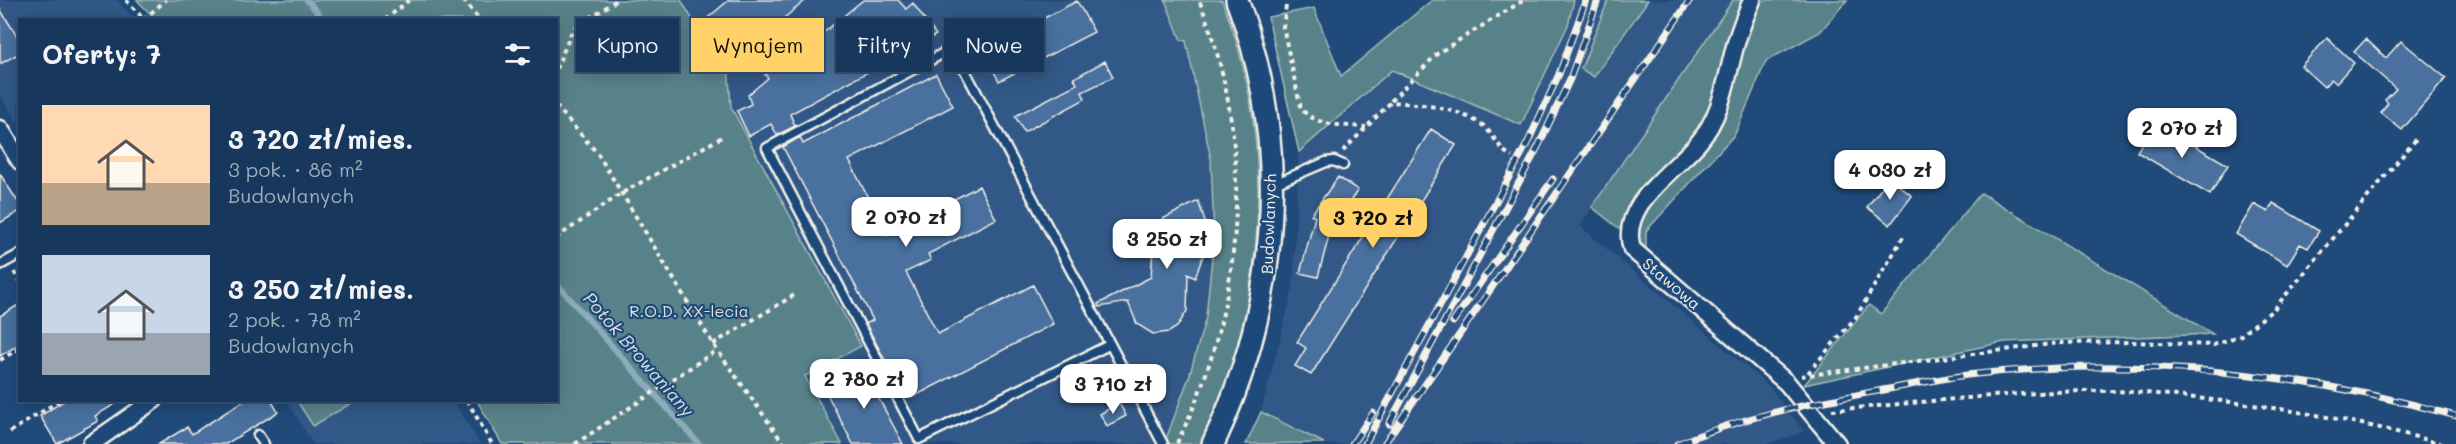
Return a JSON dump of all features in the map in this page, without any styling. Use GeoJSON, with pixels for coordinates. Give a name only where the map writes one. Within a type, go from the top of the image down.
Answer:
{"type":"FeatureCollection","features":[{"type":"Feature","properties":{"kind":"street","name":"Budowlanych"},"geometry":{"type":"LineString","coordinates":[[1213,444],[1233,399],[1248,356],[1266,281],[1271,185],[1267,116],[1256,60],[1237,0]]}},
{"type":"Feature","properties":{"kind":"street","name":"Stawowa"},"geometry":{"type":"LineString","coordinates":[[1752,0],[1737,41],[1718,111],[1699,142],[1646,197],[1634,214],[1628,235],[1632,249],[1786,383],[1814,412],[1838,444]]}},
{"type":"Feature","properties":{"kind":"street"},"geometry":{"type":"LineString","coordinates":[[0,129],[18,158]]}},
{"type":"Feature","properties":{"kind":"street"},"geometry":{"type":"LineString","coordinates":[[91,444],[151,402]]}},
{"type":"Feature","properties":{"kind":"lane"},"geometry":{"type":"LineString","coordinates":[[1109,345],[919,439],[767,148],[953,48],[1163,444]]}},
{"type":"Feature","properties":{"kind":"lane"},"geometry":{"type":"LineString","coordinates":[[1271,185],[1334,160],[1342,165]]}},
{"type":"Feature","properties":{"kind":"lane"},"geometry":{"type":"LineString","coordinates":[[0,266],[18,255]]}},
{"type":"Feature","properties":{"kind":"lane"},"geometry":{"type":"LineString","coordinates":[[258,435],[264,444]]}},
{"type":"Feature","properties":{"kind":"path"},"geometry":{"type":"LineString","coordinates":[[126,0],[144,18]]}},
{"type":"Feature","properties":{"kind":"path"},"geometry":{"type":"LineString","coordinates":[[146,18],[166,0]]}},
{"type":"Feature","properties":{"kind":"path"},"geometry":{"type":"LineString","coordinates":[[387,18],[409,0]]}},
{"type":"Feature","properties":{"kind":"path"},"geometry":{"type":"LineString","coordinates":[[463,0],[478,18]]}},
{"type":"Feature","properties":{"kind":"path"},"geometry":{"type":"LineString","coordinates":[[558,64],[573,29],[617,0]]}},
{"type":"Feature","properties":{"kind":"path"},"geometry":{"type":"LineString","coordinates":[[1176,444],[1196,404],[1220,334],[1234,255],[1236,179],[1233,139],[1219,67],[1199,0]]}},
{"type":"Feature","properties":{"kind":"path"},"geometry":{"type":"LineString","coordinates":[[1334,160],[1438,53],[1524,0]]}},
{"type":"Feature","properties":{"kind":"path"},"geometry":{"type":"LineString","coordinates":[[1286,6],[1283,27],[1301,109],[1310,118],[1322,123],[1366,127]]}},
{"type":"Feature","properties":{"kind":"path"},"geometry":{"type":"LineString","coordinates":[[1390,102],[1434,105],[1482,124],[1503,152],[1512,157]]}},
{"type":"Feature","properties":{"kind":"path"},"geometry":{"type":"LineString","coordinates":[[558,108],[598,154],[713,344],[784,444]]}},
{"type":"Feature","properties":{"kind":"path"},"geometry":{"type":"LineString","coordinates":[[558,237],[622,193],[724,136]]}},
{"type":"Feature","properties":{"kind":"path"},"geometry":{"type":"LineString","coordinates":[[1786,383],[1807,373],[2059,343],[2133,342],[2213,345],[2241,335],[2274,309],[2418,136]]}},
{"type":"Feature","properties":{"kind":"path"},"geometry":{"type":"LineString","coordinates":[[1807,373],[1856,317],[1903,237]]}},
{"type":"Feature","properties":{"kind":"path"},"geometry":{"type":"LineString","coordinates":[[713,344],[796,294]]}},
{"type":"Feature","properties":{"kind":"path"},"geometry":{"type":"LineString","coordinates":[[1,358],[18,349]]}},
{"type":"Feature","properties":{"kind":"path"},"geometry":{"type":"LineString","coordinates":[[575,444],[717,350]]}},
{"type":"Feature","properties":{"kind":"path"},"geometry":{"type":"LineString","coordinates":[[1814,412],[2050,393],[2142,392],[2286,409],[2357,423],[2442,444]]}},
{"type":"Feature","properties":{"kind":"path"},"geometry":{"type":"LineString","coordinates":[[10,432],[57,402]]}},
{"type":"Feature","properties":{"kind":"path"},"geometry":{"type":"LineString","coordinates":[[468,402],[492,444]]}},
{"type":"Feature","properties":{"kind":"shaded area"},"geometry":{"type":"Polygon","coordinates":[[[0,0],[116,0],[134,18],[18,18],[18,124],[0,95],[0,0]]]}},
{"type":"Feature","properties":{"kind":"shaded area"},"geometry":{"type":"Polygon","coordinates":[[[681,0],[1165,0],[1181,40],[1186,41],[1211,159],[1214,237],[1206,317],[1189,377],[1164,444],[842,444],[805,376],[861,346],[731,107],[729,72],[824,72],[824,18],[692,18],[681,0]]]}},
{"type":"Feature","properties":{"kind":"shaded area"},"geometry":{"type":"Polygon","coordinates":[[[1574,0],[1608,0],[1581,69],[1594,77],[1648,0],[1733,0],[1580,226],[1770,387],[1804,432],[1766,444],[1324,444],[1261,412],[1293,289],[1299,152],[1392,70],[1521,125],[1568,25],[1574,0]]]}},
{"type":"Feature","properties":{"kind":"shaded area"},"geometry":{"type":"Polygon","coordinates":[[[288,402],[455,402],[480,444],[313,444],[288,402]]]}},
{"type":"Feature","properties":{"kind":"green space","name":"R.O.D. XX-lecia"},"geometry":{"type":"Polygon","coordinates":[[[137,0],[681,0],[692,18],[691,72],[729,72],[731,107],[861,346],[805,376],[842,444],[502,444],[478,402],[558,402],[558,18],[154,18],[137,0]]]}},
{"type":"Feature","properties":{"kind":"green space"},"geometry":{"type":"Polygon","coordinates":[[[1165,0],[1222,0],[1240,55],[1252,110],[1257,167],[1257,224],[1251,281],[1240,337],[1222,391],[1200,444],[1170,444],[1166,439],[1189,377],[1206,317],[1214,237],[1211,159],[1186,41],[1181,40],[1165,0]]]}},
{"type":"Feature","properties":{"kind":"green space"},"geometry":{"type":"Polygon","coordinates":[[[1432,0],[1574,0],[1568,25],[1521,125],[1392,70],[1299,152],[1268,17],[1314,8],[1341,76],[1432,0]]]}},
{"type":"Feature","properties":{"kind":"green space"},"geometry":{"type":"Polygon","coordinates":[[[1608,0],[1648,0],[1594,77],[1581,69],[1608,0]]]}},
{"type":"Feature","properties":{"kind":"green space"},"geometry":{"type":"Polygon","coordinates":[[[1733,0],[1847,0],[1820,32],[1766,61],[1735,134],[1646,231],[1646,250],[1592,207],[1733,0]]]}},
{"type":"Feature","properties":{"kind":"green space"},"geometry":{"type":"Polygon","coordinates":[[[1981,193],[2213,334],[2004,342],[1804,385],[1869,305],[1881,314],[1981,193]]]}},
{"type":"Feature","properties":{"kind":"green space"},"geometry":{"type":"Polygon","coordinates":[[[298,402],[353,402],[313,426],[298,402]]]}},
{"type":"Feature","properties":{"kind":"green space"},"geometry":{"type":"Polygon","coordinates":[[[1261,412],[1324,443],[1246,444],[1261,412]]]}},
{"type":"Feature","properties":{"kind":"building"},"geometry":{"type":"Polygon","coordinates":[[[729,0],[806,0],[784,18],[708,18],[729,0]]]}},
{"type":"Feature","properties":{"kind":"building"},"geometry":{"type":"Polygon","coordinates":[[[863,0],[898,0],[906,9],[913,3],[924,18],[841,18],[863,0]]]}},
{"type":"Feature","properties":{"kind":"building"},"geometry":{"type":"Polygon","coordinates":[[[1077,1],[1094,32],[1044,58],[1044,18],[1077,1]]]}},
{"type":"Feature","properties":{"kind":"building"},"geometry":{"type":"Polygon","coordinates":[[[0,9],[18,38],[18,54],[0,64],[0,9]]]}},
{"type":"Feature","properties":{"kind":"building"},"geometry":{"type":"Polygon","coordinates":[[[836,22],[836,72],[868,72],[790,114],[795,126],[777,135],[771,124],[749,136],[737,111],[751,104],[748,95],[768,78],[765,75],[768,72],[824,72],[824,32],[836,22]]]}},
{"type":"Feature","properties":{"kind":"building"},"geometry":{"type":"Polygon","coordinates":[[[2327,38],[2354,63],[2336,83],[2331,79],[2324,87],[2301,66],[2327,38]]]}},
{"type":"Feature","properties":{"kind":"building"},"geometry":{"type":"Polygon","coordinates":[[[2366,39],[2386,58],[2401,41],[2446,78],[2402,130],[2381,113],[2388,103],[2385,100],[2396,89],[2354,52],[2366,39]]]}},
{"type":"Feature","properties":{"kind":"building"},"geometry":{"type":"Polygon","coordinates":[[[1105,61],[1113,77],[1082,92],[1085,99],[1024,132],[1015,116],[1077,84],[1074,78],[1105,61]]]}},
{"type":"Feature","properties":{"kind":"building"},"geometry":{"type":"Polygon","coordinates":[[[994,72],[1016,72],[999,81],[994,72]]]}},
{"type":"Feature","properties":{"kind":"building"},"geometry":{"type":"Polygon","coordinates":[[[936,74],[953,106],[849,160],[887,235],[979,186],[996,219],[928,254],[931,260],[906,272],[938,334],[1033,285],[1053,324],[913,397],[905,382],[898,386],[866,324],[873,320],[783,147],[800,137],[803,144],[936,74]]]}},
{"type":"Feature","properties":{"kind":"building"},"geometry":{"type":"Polygon","coordinates":[[[2154,122],[2228,165],[2210,195],[2137,152],[2154,122]]]}},
{"type":"Feature","properties":{"kind":"building"},"geometry":{"type":"Polygon","coordinates":[[[1431,129],[1456,145],[1311,375],[1295,366],[1306,348],[1297,342],[1431,129]]]}},
{"type":"Feature","properties":{"kind":"building"},"geometry":{"type":"Polygon","coordinates":[[[0,174],[18,202],[18,212],[0,223],[0,174]]]}},
{"type":"Feature","properties":{"kind":"building"},"geometry":{"type":"Polygon","coordinates":[[[1338,177],[1358,190],[1331,228],[1318,277],[1300,273],[1315,217],[1311,215],[1338,177]]]}},
{"type":"Feature","properties":{"kind":"building"},"geometry":{"type":"Polygon","coordinates":[[[1889,178],[1912,196],[1890,225],[1867,207],[1889,178]]]}},
{"type":"Feature","properties":{"kind":"building"},"geometry":{"type":"Polygon","coordinates":[[[1198,201],[1207,236],[1195,278],[1188,274],[1187,311],[1177,327],[1169,332],[1153,334],[1137,324],[1128,302],[1099,307],[1098,304],[1151,277],[1153,249],[1131,235],[1198,201]]]}},
{"type":"Feature","properties":{"kind":"building"},"geometry":{"type":"Polygon","coordinates":[[[2273,203],[2319,231],[2308,248],[2300,244],[2287,265],[2236,234],[2254,204],[2268,212],[2273,203]]]}},
{"type":"Feature","properties":{"kind":"building"},"geometry":{"type":"Polygon","coordinates":[[[18,305],[18,345],[0,356],[0,316],[18,305]]]}},
{"type":"Feature","properties":{"kind":"building"},"geometry":{"type":"Polygon","coordinates":[[[875,368],[887,392],[878,397],[903,444],[853,444],[826,392],[875,368]]]}},
{"type":"Feature","properties":{"kind":"building"},"geometry":{"type":"Polygon","coordinates":[[[62,402],[119,402],[95,416],[98,421],[57,444],[40,416],[62,402]]]}},
{"type":"Feature","properties":{"kind":"building"},"geometry":{"type":"Polygon","coordinates":[[[242,402],[272,402],[278,412],[226,444],[159,444],[187,427],[192,434],[242,402]]]}},
{"type":"Feature","properties":{"kind":"building"},"geometry":{"type":"Polygon","coordinates":[[[1119,403],[1126,416],[1107,426],[1100,414],[1119,403]]]}},
{"type":"Feature","properties":{"kind":"waterway","name":"Potok Browaniany"},"geometry":{"type":"LineString","coordinates":[[307,0],[322,18]]}},
{"type":"Feature","properties":{"kind":"waterway","name":"Potok Browaniany"},"geometry":{"type":"LineString","coordinates":[[558,285],[699,444]]}},
{"type":"Feature","properties":{"kind":"railway"},"geometry":{"type":"LineString","coordinates":[[1365,444],[1528,142],[1559,74],[1586,0]]}},
{"type":"Feature","properties":{"kind":"railway"},"geometry":{"type":"LineString","coordinates":[[1389,424],[1538,147],[1570,79],[1598,0]]}},
{"type":"Feature","properties":{"kind":"railway"},"geometry":{"type":"LineString","coordinates":[[1384,444],[1690,0]]}},
{"type":"Feature","properties":{"kind":"railway"},"geometry":{"type":"LineString","coordinates":[[1453,322],[1553,179]]}},
{"type":"Feature","properties":{"kind":"railway"},"geometry":{"type":"LineString","coordinates":[[1677,444],[1727,426],[1826,401],[1967,375],[2029,369],[2152,368],[2275,378],[2336,388],[2456,416]]}},
{"type":"Feature","properties":{"kind":"railway"},"geometry":{"type":"LineString","coordinates":[[1352,444],[1373,413]]}}]}
